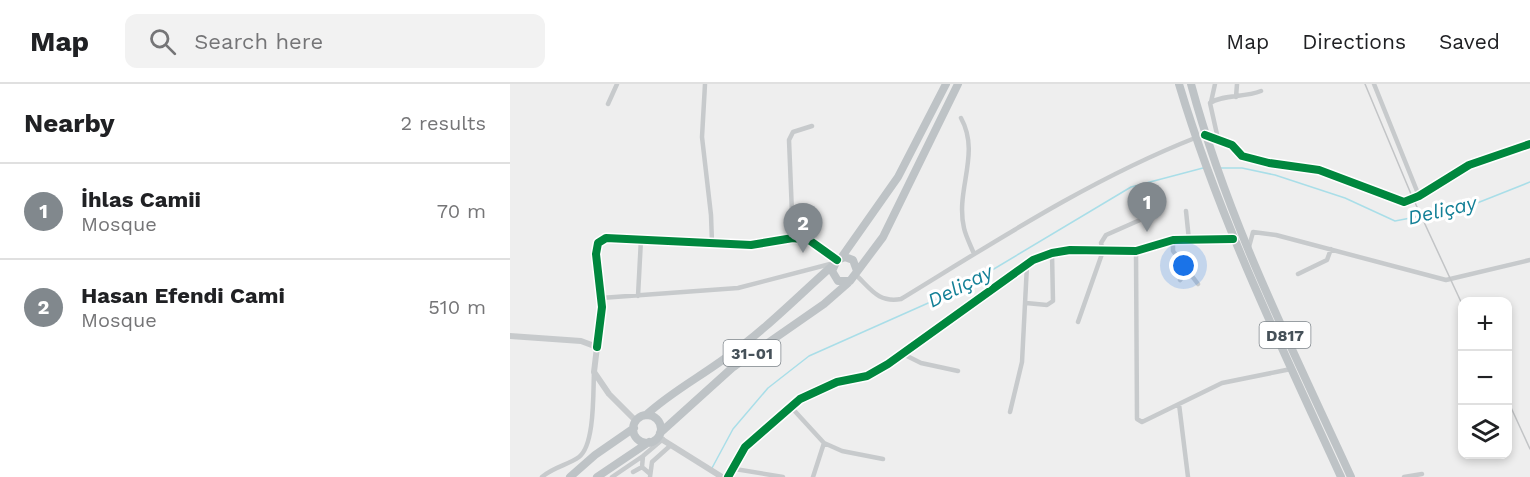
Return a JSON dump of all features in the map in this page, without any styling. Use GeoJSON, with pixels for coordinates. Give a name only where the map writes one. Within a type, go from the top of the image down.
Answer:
{"type":"FeatureCollection","features":[{"type":"Feature","properties":{"kind":"highway","name":"31-01"},"geometry":{"type":"LineString","coordinates":[[646,415],[679,388],[724,360],[763,329],[836,262],[898,177],[946,84]]}},
{"type":"Feature","properties":{"kind":"highway","name":"31-01"},"geometry":{"type":"LineString","coordinates":[[660,436],[732,368],[824,304],[855,276],[883,237],[958,84]]}},
{"type":"Feature","properties":{"kind":"highway","name":"D817"},"geometry":{"type":"LineString","coordinates":[[1179,84],[1198,148],[1233,239],[1341,477]]}},
{"type":"Feature","properties":{"kind":"highway","name":"D817"},"geometry":{"type":"LineString","coordinates":[[1191,84],[1207,144],[1248,250],[1351,477]]}},
{"type":"Feature","properties":{"kind":"highway"},"geometry":{"type":"LineString","coordinates":[[853,260],[855,276],[838,281],[833,275],[836,262],[853,260]]}},
{"type":"Feature","properties":{"kind":"highway"},"geometry":{"type":"LineString","coordinates":[[570,477],[646,415],[659,422],[660,436],[597,477]]}},
{"type":"Feature","properties":{"kind":"highway"},"geometry":{"type":"LineString","coordinates":[[635,424],[638,439],[648,442]]}},
{"type":"Feature","properties":{"kind":"street"},"geometry":{"type":"LineString","coordinates":[[608,104],[617,84]]}},
{"type":"Feature","properties":{"kind":"street"},"geometry":{"type":"LineString","coordinates":[[705,84],[702,137],[712,243]]}},
{"type":"Feature","properties":{"kind":"street"},"geometry":{"type":"LineString","coordinates":[[1215,84],[1210,103],[1218,139]]}},
{"type":"Feature","properties":{"kind":"street"},"geometry":{"type":"LineString","coordinates":[[1236,97],[1237,84]]}},
{"type":"Feature","properties":{"kind":"street"},"geometry":{"type":"LineString","coordinates":[[1374,84],[1419,196]]}},
{"type":"Feature","properties":{"kind":"street"},"geometry":{"type":"LineString","coordinates":[[1210,103],[1217,98],[1236,97],[1261,91]]}},
{"type":"Feature","properties":{"kind":"street"},"geometry":{"type":"LineString","coordinates":[[961,118],[969,133],[970,150],[963,204],[963,227],[974,254]]}},
{"type":"Feature","properties":{"kind":"street"},"geometry":{"type":"LineString","coordinates":[[793,238],[789,140],[793,132],[812,126]]}},
{"type":"Feature","properties":{"kind":"street"},"geometry":{"type":"LineString","coordinates":[[1205,135],[1232,146],[1242,156],[1319,170],[1404,202],[1419,196],[1469,165],[1530,144]]}},
{"type":"Feature","properties":{"kind":"street"},"geometry":{"type":"LineString","coordinates":[[855,276],[878,297],[890,301],[901,299],[974,254],[1140,160],[1195,138]]}},
{"type":"Feature","properties":{"kind":"street"},"geometry":{"type":"LineString","coordinates":[[1186,211],[1189,240]]}},
{"type":"Feature","properties":{"kind":"street"},"geometry":{"type":"LineString","coordinates":[[1078,322],[1102,251],[1101,243],[1106,235],[1149,216]]}},
{"type":"Feature","properties":{"kind":"street"},"geometry":{"type":"LineString","coordinates":[[1248,250],[1253,232],[1331,249],[1446,280],[1530,260]]}},
{"type":"Feature","properties":{"kind":"street"},"geometry":{"type":"LineString","coordinates":[[542,477],[568,461],[578,458],[589,446],[601,298],[596,254],[598,243],[606,238],[751,246],[793,238],[809,240],[836,262]]}},
{"type":"Feature","properties":{"kind":"street"},"geometry":{"type":"LineString","coordinates":[[639,296],[641,239]]}},
{"type":"Feature","properties":{"kind":"street"},"geometry":{"type":"LineString","coordinates":[[728,477],[735,469],[745,447],[800,399],[837,382],[867,376],[903,354],[1027,265],[1052,253],[1070,250],[1136,251],[1173,240],[1233,239]]}},
{"type":"Feature","properties":{"kind":"street"},"geometry":{"type":"LineString","coordinates":[[1173,240],[1173,251],[1198,284]]}},
{"type":"Feature","properties":{"kind":"street"},"geometry":{"type":"LineString","coordinates":[[1298,274],[1328,260],[1331,249]]}},
{"type":"Feature","properties":{"kind":"street"},"geometry":{"type":"LineString","coordinates":[[1136,251],[1137,419],[1142,422],[1222,383],[1292,369]]}},
{"type":"Feature","properties":{"kind":"street"},"geometry":{"type":"LineString","coordinates":[[1026,303],[1047,305],[1053,301],[1052,253]]}},
{"type":"Feature","properties":{"kind":"street"},"geometry":{"type":"LineString","coordinates":[[1172,269],[1173,263],[1180,264],[1182,261]]}},
{"type":"Feature","properties":{"kind":"street"},"geometry":{"type":"LineString","coordinates":[[601,298],[738,288],[836,262]]}},
{"type":"Feature","properties":{"kind":"street"},"geometry":{"type":"LineString","coordinates":[[1010,412],[1022,362],[1027,265]]}},
{"type":"Feature","properties":{"kind":"street"},"geometry":{"type":"LineString","coordinates":[[1180,280],[1187,271]]}},
{"type":"Feature","properties":{"kind":"street"},"geometry":{"type":"LineString","coordinates":[[510,336],[581,341],[597,347]]}},
{"type":"Feature","properties":{"kind":"street"},"geometry":{"type":"LineString","coordinates":[[903,354],[921,363],[958,371]]}},
{"type":"Feature","properties":{"kind":"street"},"geometry":{"type":"LineString","coordinates":[[594,372],[609,394],[635,424]]}},
{"type":"Feature","properties":{"kind":"street"},"geometry":{"type":"LineString","coordinates":[[1179,404],[1188,477]]}},
{"type":"Feature","properties":{"kind":"street"},"geometry":{"type":"LineString","coordinates":[[791,407],[824,443],[842,451],[883,459]]}},
{"type":"Feature","properties":{"kind":"street"},"geometry":{"type":"LineString","coordinates":[[612,477],[643,456],[660,436],[670,445],[721,476]]}},
{"type":"Feature","properties":{"kind":"street"},"geometry":{"type":"LineString","coordinates":[[813,477],[824,443]]}},
{"type":"Feature","properties":{"kind":"street"},"geometry":{"type":"LineString","coordinates":[[650,475],[652,462],[670,445]]}},
{"type":"Feature","properties":{"kind":"street"},"geometry":{"type":"LineString","coordinates":[[643,456],[642,466],[650,475]]}},
{"type":"Feature","properties":{"kind":"street"},"geometry":{"type":"LineString","coordinates":[[633,472],[642,466]]}},
{"type":"Feature","properties":{"kind":"street"},"geometry":{"type":"LineString","coordinates":[[735,469],[783,477]]}},
{"type":"Feature","properties":{"kind":"street"},"geometry":{"type":"LineString","coordinates":[[1404,477],[1422,474]]}},
{"type":"Feature","properties":{"kind":"waterway","name":"Deliçay"},"geometry":{"type":"LineString","coordinates":[[712,468],[733,429],[768,388],[809,356],[962,288],[1131,187],[1203,168]]}},
{"type":"Feature","properties":{"kind":"waterway","name":"Deliçay"},"geometry":{"type":"LineString","coordinates":[[1219,168],[1242,168],[1275,175],[1345,198],[1395,221],[1467,207],[1530,182]]}},
{"type":"Feature","properties":{"kind":"railway"},"geometry":{"type":"LineString","coordinates":[[1365,84],[1411,194],[1459,297]]}},
{"type":"Feature","properties":{"kind":"railway"},"geometry":{"type":"LineString","coordinates":[[1510,405],[1530,449]]}},
{"type":"Feature","properties":{"kind":"cycle path"},"geometry":{"type":"LineString","coordinates":[[1205,135],[1232,145],[1242,156],[1269,163],[1319,170],[1404,202],[1419,196],[1469,165],[1530,144]]}},
{"type":"Feature","properties":{"kind":"cycle path"},"geometry":{"type":"LineString","coordinates":[[597,347],[602,307],[596,254],[598,243],[606,238],[751,245],[793,238],[809,240],[837,260]]}},
{"type":"Feature","properties":{"kind":"cycle path"},"geometry":{"type":"LineString","coordinates":[[728,477],[745,447],[800,399],[837,382],[867,376],[888,364],[1033,260],[1052,253],[1070,250],[1136,251],[1173,240],[1233,239]]}},
{"type":"Feature","properties":{"kind":"place","name":"İhlas Camii"},"geometry":{"type":"Point","coordinates":[1147,232]}},
{"type":"Feature","properties":{"kind":"place","name":"Hasan Efendi Cami"},"geometry":{"type":"Point","coordinates":[803,253]}}]}
